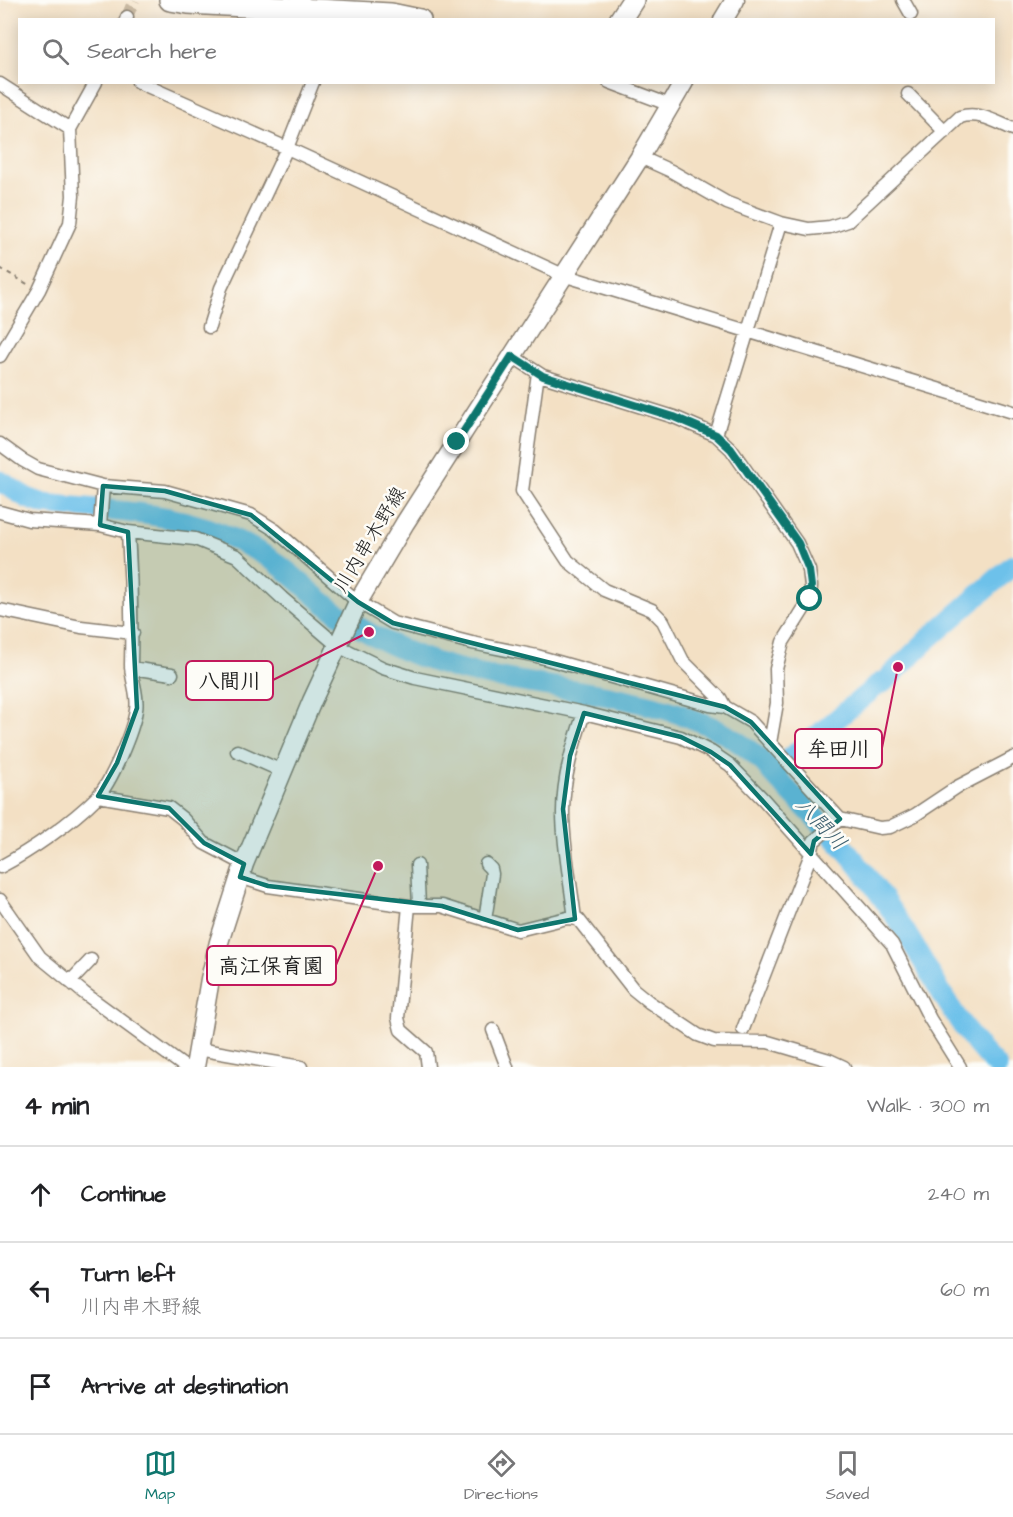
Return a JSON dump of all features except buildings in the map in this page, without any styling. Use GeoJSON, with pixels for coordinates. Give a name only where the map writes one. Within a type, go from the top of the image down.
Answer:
{"type":"FeatureCollection","features":[{"type":"Feature","properties":{"kind":"highway"},"geometry":{"type":"LineString","coordinates":[[170,0],[188,3],[391,14],[410,18]]}},
{"type":"Feature","properties":{"kind":"highway"},"geometry":{"type":"LineString","coordinates":[[258,0],[331,0]]}},
{"type":"Feature","properties":{"kind":"highway"},"geometry":{"type":"LineString","coordinates":[[621,18],[633,0]]}},
{"type":"Feature","properties":{"kind":"main road"},"geometry":{"type":"LineString","coordinates":[[724,18],[735,0]]}},
{"type":"Feature","properties":{"kind":"main road","name":"川内串木野線"},"geometry":{"type":"LineString","coordinates":[[196,1058],[219,942],[242,871],[282,771],[358,602],[405,524],[640,157],[683,84]]}},
{"type":"Feature","properties":{"kind":"street"},"geometry":{"type":"LineString","coordinates":[[903,0],[911,14]]}},
{"type":"Feature","properties":{"kind":"street"},"geometry":{"type":"LineString","coordinates":[[0,84],[70,129]]}},
{"type":"Feature","properties":{"kind":"street"},"geometry":{"type":"LineString","coordinates":[[0,357],[39,290],[70,223],[73,196],[70,129],[95,84]]}},
{"type":"Feature","properties":{"kind":"street"},"geometry":{"type":"LineString","coordinates":[[143,84],[563,275],[1013,412]]}},
{"type":"Feature","properties":{"kind":"street"},"geometry":{"type":"LineString","coordinates":[[209,327],[221,288],[287,148],[312,84]]}},
{"type":"Feature","properties":{"kind":"street"},"geometry":{"type":"LineString","coordinates":[[614,84],[670,105]]}},
{"type":"Feature","properties":{"kind":"street"},"geometry":{"type":"LineString","coordinates":[[908,94],[945,132]]}},
{"type":"Feature","properties":{"kind":"street"},"geometry":{"type":"LineString","coordinates":[[640,157],[727,203],[781,223],[809,229],[830,227],[848,221],[960,117],[970,114],[985,117],[1013,129]]}},
{"type":"Feature","properties":{"kind":"street"},"geometry":{"type":"LineString","coordinates":[[716,435],[781,223]]}},
{"type":"Feature","properties":{"kind":"street"},"geometry":{"type":"LineString","coordinates":[[512,356],[538,373],[674,417],[716,435],[731,449],[798,543],[809,570],[810,599],[783,642],[776,669],[777,703],[770,742]]}},
{"type":"Feature","properties":{"kind":"street"},"geometry":{"type":"LineString","coordinates":[[538,373],[522,491],[568,561],[604,590],[652,610],[663,621],[683,661],[720,698],[725,707]]}},
{"type":"Feature","properties":{"kind":"street"},"geometry":{"type":"LineString","coordinates":[[0,444],[38,469],[102,486],[165,491],[251,515],[275,530],[358,602],[393,623],[472,643],[537,656],[710,705],[725,707],[751,722],[838,821],[880,828],[890,827],[915,815],[957,787],[1013,758]]}},
{"type":"Feature","properties":{"kind":"street"},"geometry":{"type":"LineString","coordinates":[[100,525],[102,486]]}},
{"type":"Feature","properties":{"kind":"street"},"geometry":{"type":"LineString","coordinates":[[0,512],[29,520],[100,525],[128,532],[195,539],[237,556],[338,646],[383,668],[415,678],[584,712],[681,737],[711,752],[730,765],[763,799],[892,944],[930,1019],[960,1067]]}},
{"type":"Feature","properties":{"kind":"street"},"geometry":{"type":"LineString","coordinates":[[0,867],[44,839],[98,796],[117,763],[132,727],[137,708],[131,668],[133,633],[128,532]]}},
{"type":"Feature","properties":{"kind":"street"},"geometry":{"type":"LineString","coordinates":[[0,610],[81,627],[133,633]]}},
{"type":"Feature","properties":{"kind":"street"},"geometry":{"type":"LineString","coordinates":[[131,668],[172,674]]}},
{"type":"Feature","properties":{"kind":"street"},"geometry":{"type":"LineString","coordinates":[[575,919],[563,834],[563,809],[570,756],[584,712]]}},
{"type":"Feature","properties":{"kind":"street"},"geometry":{"type":"LineString","coordinates":[[237,751],[282,771]]}},
{"type":"Feature","properties":{"kind":"street"},"geometry":{"type":"LineString","coordinates":[[98,796],[168,808],[183,819],[204,843],[242,871],[268,886],[414,905],[442,906],[518,930],[567,918],[578,919],[633,988],[649,1002],[698,1035],[714,1041],[768,1042],[830,1059],[844,1067]]}},
{"type":"Feature","properties":{"kind":"street"},"geometry":{"type":"LineString","coordinates":[[743,1029],[814,841],[838,821]]}},
{"type":"Feature","properties":{"kind":"street"},"geometry":{"type":"LineString","coordinates":[[485,920],[492,874],[486,864]]}},
{"type":"Feature","properties":{"kind":"street"},"geometry":{"type":"LineString","coordinates":[[417,865],[414,905],[398,1018],[401,1030],[426,1052],[428,1067]]}},
{"type":"Feature","properties":{"kind":"street"},"geometry":{"type":"LineString","coordinates":[[0,900],[40,957],[185,1067]]}},
{"type":"Feature","properties":{"kind":"street"},"geometry":{"type":"LineString","coordinates":[[70,982],[91,960]]}},
{"type":"Feature","properties":{"kind":"street"},"geometry":{"type":"LineString","coordinates":[[493,1030],[507,1067]]}},
{"type":"Feature","properties":{"kind":"street"},"geometry":{"type":"LineString","coordinates":[[196,1058],[301,1067]]}},
{"type":"Feature","properties":{"kind":"path"},"geometry":{"type":"LineString","coordinates":[[0,268],[39,290]]}},
{"type":"Feature","properties":{"kind":"highlighted area"},"geometry":{"type":"Polygon","coordinates":[[[103,486],[165,491],[251,515],[358,602],[393,623],[725,707],[751,722],[840,819],[814,841],[811,854],[730,765],[711,752],[681,737],[584,713],[570,756],[563,809],[575,919],[518,930],[442,906],[268,886],[240,877],[244,864],[204,843],[169,808],[98,796],[117,763],[137,708],[128,532],[100,525],[103,486]]]}},
{"type":"Feature","properties":{"kind":"waterway","name":"八間川"},"geometry":{"type":"LineString","coordinates":[[0,481],[27,498],[44,504],[154,515],[197,525],[222,534],[244,544],[286,570],[328,606],[357,626],[388,643],[437,663],[492,677],[658,707],[697,721],[733,738],[763,762],[857,864],[899,922],[968,1034],[997,1067]]}},
{"type":"Feature","properties":{"kind":"waterway"},"geometry":{"type":"LineString","coordinates":[[772,773],[880,683],[883,683],[925,642],[1013,565]]}},
{"type":"Feature","properties":{"kind":"tunnel"},"geometry":{"type":"LineString","coordinates":[[127,17],[134,0]]}},
{"type":"Feature","properties":{"kind":"place","name":"八間川"},"geometry":{"type":"Point","coordinates":[369,632]}},
{"type":"Feature","properties":{"kind":"place","name":"牟田川"},"geometry":{"type":"Point","coordinates":[898,667]}},
{"type":"Feature","properties":{"kind":"place","name":"高江保育園"},"geometry":{"type":"Point","coordinates":[378,866]}},
{"type":"Feature","properties":{"kind":"route"},"geometry":{"type":"LineString","coordinates":[[457,442],[512,356],[543,376],[674,417],[716,435],[731,449],[798,543],[809,570],[810,599]]}}]}
